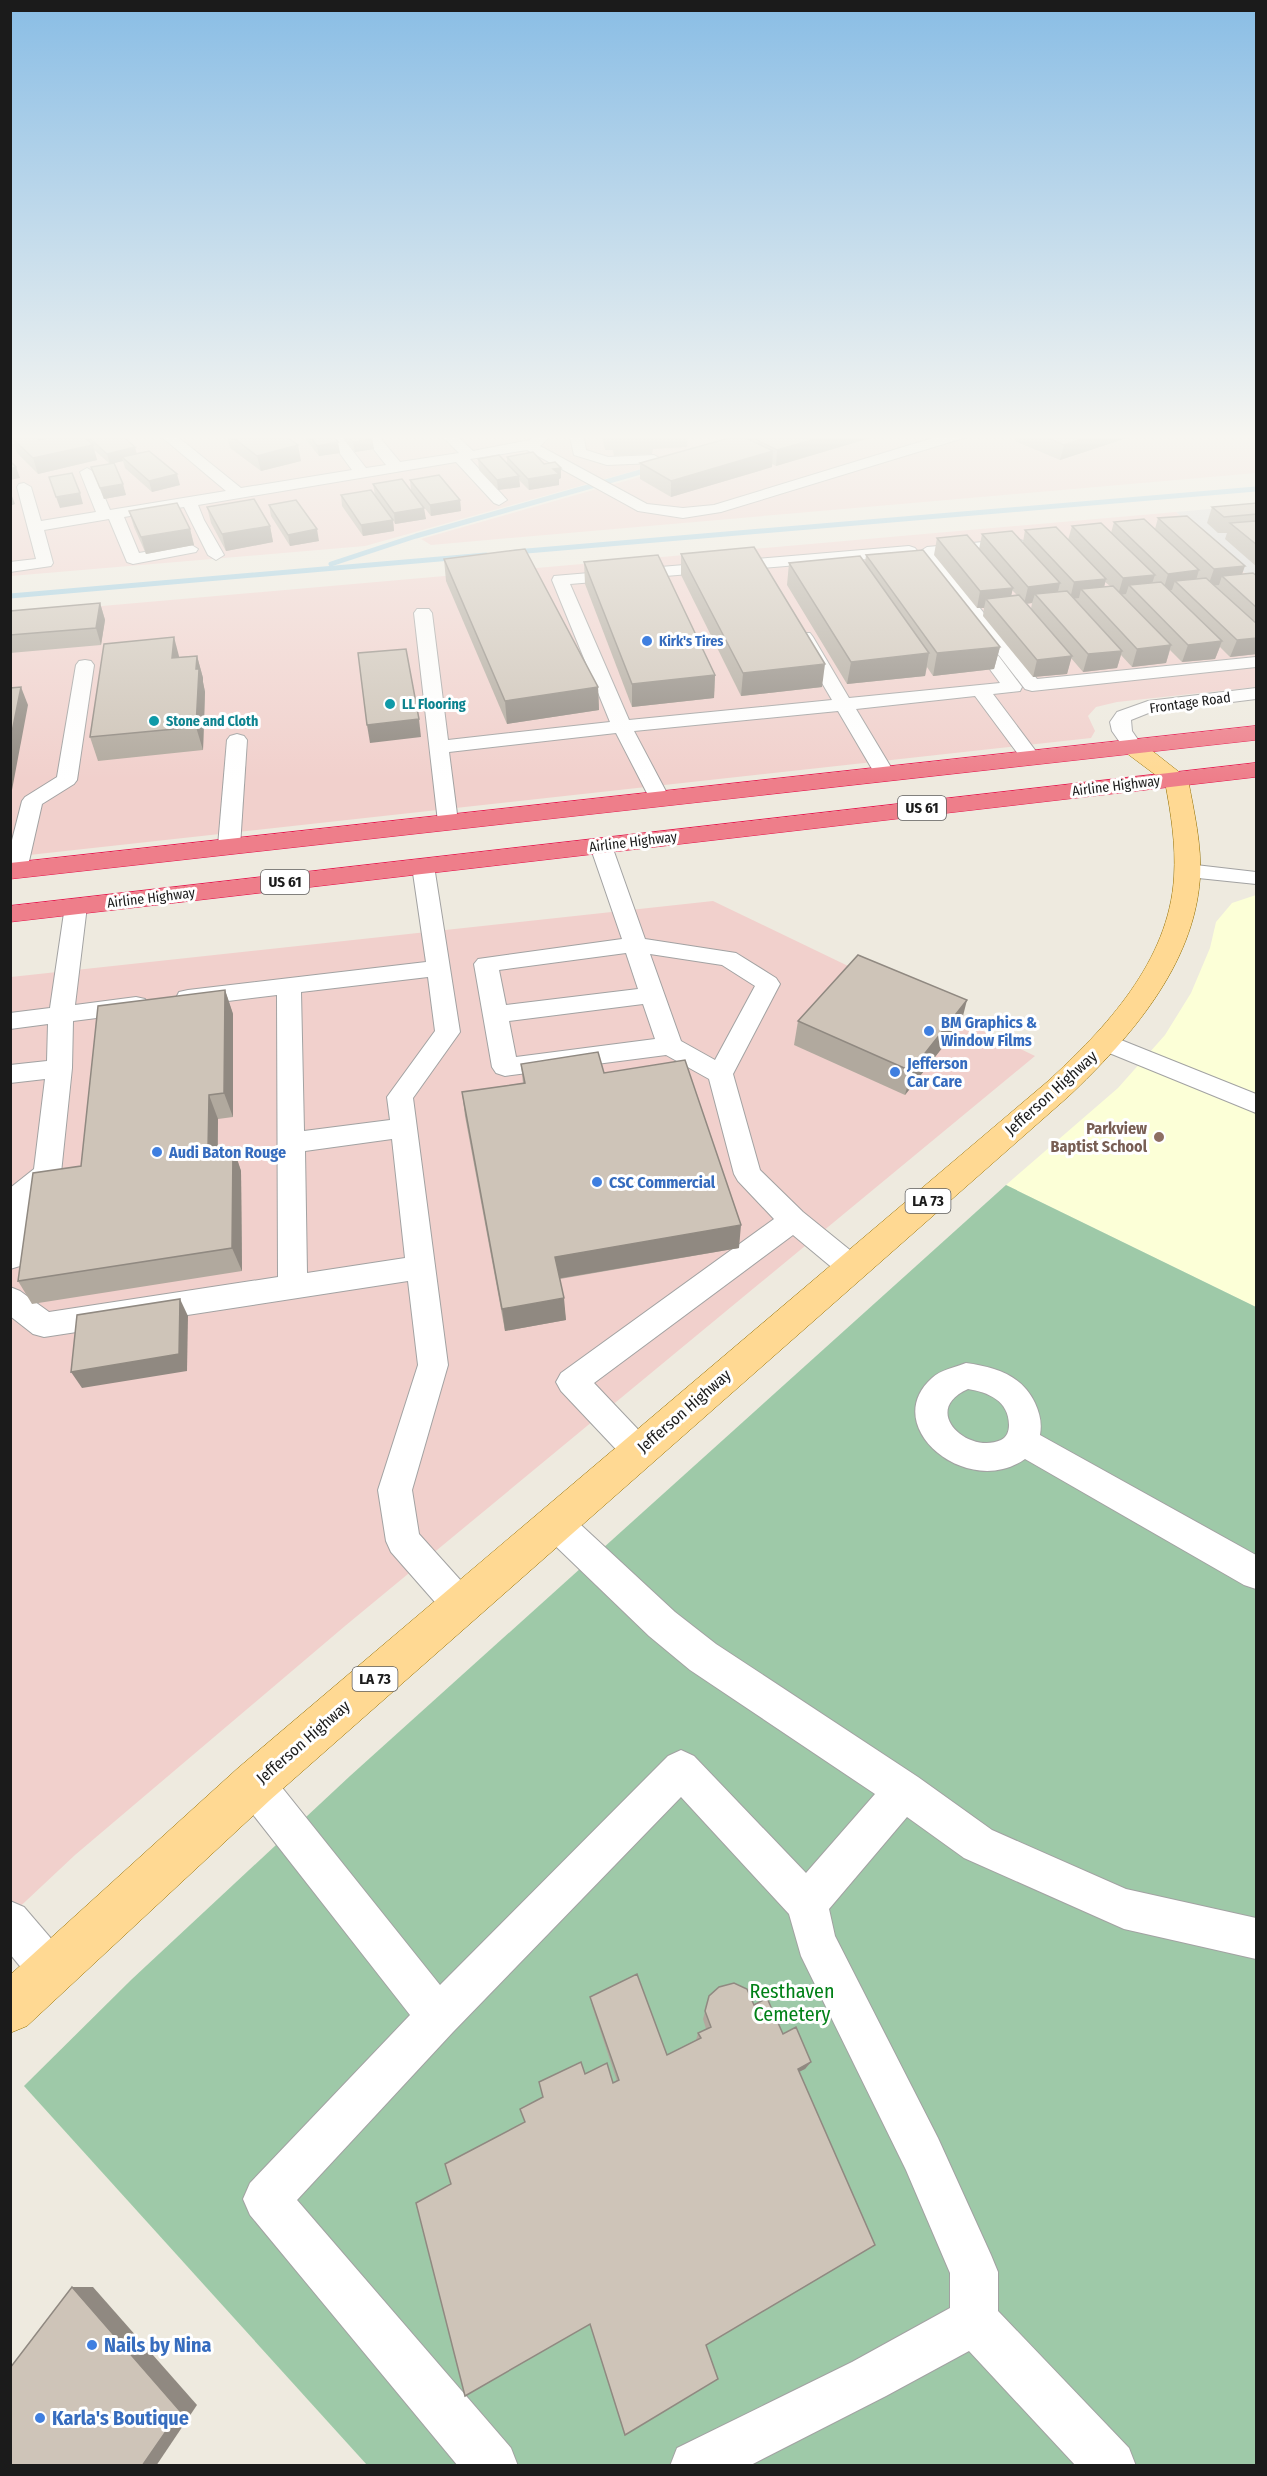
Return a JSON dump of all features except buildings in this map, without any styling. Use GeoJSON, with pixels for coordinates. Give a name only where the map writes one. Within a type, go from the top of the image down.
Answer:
{"type":"FeatureCollection","features":[{"type":"Feature","properties":{"kind":"highway","name":"US 61"},"geometry":{"type":"LineString","coordinates":[[13,870],[1257,733]]}},
{"type":"Feature","properties":{"kind":"highway","name":"Airline Highway"},"geometry":{"type":"LineString","coordinates":[[10,914],[1257,770]]}},
{"type":"Feature","properties":{"kind":"highway"},"geometry":{"type":"LineString","coordinates":[[660,799],[668,838]]}},
{"type":"Feature","properties":{"kind":"highway"},"geometry":{"type":"LineString","coordinates":[[76,906],[87,862]]}},
{"type":"Feature","properties":{"kind":"main road"},"geometry":{"type":"LineString","coordinates":[[1133,747],[1176,779]]}},
{"type":"Feature","properties":{"kind":"main road","name":"Jefferson Highway"},"geometry":{"type":"LineString","coordinates":[[10,2009],[254,1784],[1058,1089],[1106,1042],[1140,999],[1169,948],[1181,914],[1187,870],[1187,843],[1176,779]]}},
{"type":"Feature","properties":{"kind":"street"},"geometry":{"type":"LineString","coordinates":[[10,567],[45,563],[40,549]]}},
{"type":"Feature","properties":{"kind":"street"},"geometry":{"type":"LineString","coordinates":[[128,549],[133,559],[190,549]]}},
{"type":"Feature","properties":{"kind":"street"},"geometry":{"type":"LineString","coordinates":[[212,549],[216,555]]}},
{"type":"Feature","properties":{"kind":"street"},"geometry":{"type":"LineString","coordinates":[[964,549],[927,552],[1032,685],[1257,662]]}},
{"type":"Feature","properties":{"kind":"street"},"geometry":{"type":"LineString","coordinates":[[439,747],[621,725],[1013,687],[909,551],[560,580],[621,725],[660,799]]}},
{"type":"Feature","properties":{"kind":"street"},"geometry":{"type":"LineString","coordinates":[[760,562],[772,583]]}},
{"type":"Feature","properties":{"kind":"street"},"geometry":{"type":"LineString","coordinates":[[423,613],[447,822]]}},
{"type":"Feature","properties":{"kind":"street"},"geometry":{"type":"LineString","coordinates":[[796,624],[885,774]]}},
{"type":"Feature","properties":{"kind":"street"},"geometry":{"type":"LineString","coordinates":[[13,870],[32,801],[67,780],[85,665]]}},
{"type":"Feature","properties":{"kind":"street"},"geometry":{"type":"LineString","coordinates":[[1115,676],[1144,709]]}},
{"type":"Feature","properties":{"kind":"street"},"geometry":{"type":"LineString","coordinates":[[980,690],[1031,758]]}},
{"type":"Feature","properties":{"kind":"street","name":"Frontage Road"},"geometry":{"type":"LineString","coordinates":[[1133,747],[1122,731],[1120,722],[1124,716],[1144,709],[1257,694]]}},
{"type":"Feature","properties":{"kind":"street"},"geometry":{"type":"LineString","coordinates":[[229,846],[237,740]]}},
{"type":"Feature","properties":{"kind":"street"},"geometry":{"type":"LineString","coordinates":[[601,846],[670,1046]]}},
{"type":"Feature","properties":{"kind":"street"},"geometry":{"type":"LineString","coordinates":[[423,866],[448,1032],[400,1097],[433,1365],[395,1490],[402,1541],[460,1605]]}},
{"type":"Feature","properties":{"kind":"street"},"geometry":{"type":"LineString","coordinates":[[1187,870],[1257,878]]}},
{"type":"Feature","properties":{"kind":"street"},"geometry":{"type":"LineString","coordinates":[[10,1258],[17,1198],[46,1173],[59,1068],[61,1015],[76,906]]}},
{"type":"Feature","properties":{"kind":"street"},"geometry":{"type":"LineString","coordinates":[[720,1074],[670,1046],[505,1067],[486,964],[635,945],[728,958],[768,984],[720,1074],[748,1174],[793,1220],[851,1267]]}},
{"type":"Feature","properties":{"kind":"street"},"geometry":{"type":"LineString","coordinates":[[10,1021],[439,968]]}},
{"type":"Feature","properties":{"kind":"street"},"geometry":{"type":"LineString","coordinates":[[289,985],[293,1287]]}},
{"type":"Feature","properties":{"kind":"street"},"geometry":{"type":"LineString","coordinates":[[495,1015],[653,995]]}},
{"type":"Feature","properties":{"kind":"street"},"geometry":{"type":"LineString","coordinates":[[1106,1042],[1257,1104]]}},
{"type":"Feature","properties":{"kind":"street"},"geometry":{"type":"LineString","coordinates":[[10,1074],[59,1068]]}},
{"type":"Feature","properties":{"kind":"street"},"geometry":{"type":"LineString","coordinates":[[291,1143],[404,1128]]}},
{"type":"Feature","properties":{"kind":"street"},"geometry":{"type":"LineString","coordinates":[[638,1451],[572,1382],[793,1220]]}},
{"type":"Feature","properties":{"kind":"street"},"geometry":{"type":"LineString","coordinates":[[10,1299],[44,1325],[421,1267]]}},
{"type":"Feature","properties":{"kind":"street"},"geometry":{"type":"LineString","coordinates":[[1022,1441],[1257,1574]]}},
{"type":"Feature","properties":{"kind":"street"},"geometry":{"type":"LineString","coordinates":[[555,1523],[662,1623],[704,1657],[904,1791],[978,1845],[1124,1909],[1248,1943]]}},
{"type":"Feature","properties":{"kind":"street"},"geometry":{"type":"LineString","coordinates":[[494,2466],[473,2445],[266,2199],[438,2017],[681,1769],[807,1903],[816,1941],[922,2154],[974,2272],[975,2321],[1111,2466]]}},
{"type":"Feature","properties":{"kind":"street"},"geometry":{"type":"LineString","coordinates":[[254,1784],[438,2017]]}},
{"type":"Feature","properties":{"kind":"street"},"geometry":{"type":"LineString","coordinates":[[807,1903],[904,1791]]}},
{"type":"Feature","properties":{"kind":"street"},"geometry":{"type":"LineString","coordinates":[[10,1921],[51,1971]]}},
{"type":"Feature","properties":{"kind":"street"},"geometry":{"type":"LineString","coordinates":[[695,2466],[868,2379],[975,2321]]}},
{"type":"Feature","properties":{"kind":"shaded area"},"geometry":{"type":"Polygon","coordinates":[[[11,549],[335,549],[11,576],[11,549]]]}},
{"type":"Feature","properties":{"kind":"shaded area"},"geometry":{"type":"Polygon","coordinates":[[[759,549],[1217,549],[1256,583],[1256,687],[1117,702],[1096,707],[1088,716],[1095,731],[1091,738],[11,857],[11,614],[759,549]]]}},
{"type":"Feature","properties":{"kind":"shaded area"},"geometry":{"type":"Polygon","coordinates":[[[1217,549],[1256,549],[1256,583],[1217,549]]]}},
{"type":"Feature","properties":{"kind":"shaded area","name":"Parkview Baptist School"},"geometry":{"type":"Polygon","coordinates":[[[1256,895],[1256,1307],[1006,1185],[1118,1088],[1165,1035],[1191,993],[1210,948],[1216,922],[1232,903],[1256,895]]]}},
{"type":"Feature","properties":{"kind":"shaded area"},"geometry":{"type":"Polygon","coordinates":[[[713,901],[1035,1056],[345,1626],[75,1855],[11,1915],[11,977],[713,901]]]}},
{"type":"Feature","properties":{"kind":"green space","name":"Resthaven Cemetery"},"geometry":{"type":"Polygon","coordinates":[[[1006,1185],[1256,1307],[1256,2465],[367,2465],[24,2086],[131,1980],[350,1776],[1006,1185]]]}},
{"type":"Feature","properties":{"kind":"waterway"},"geometry":{"type":"LineString","coordinates":[[331,564],[378,549]]}},
{"type":"Feature","properties":{"kind":"waterway"},"geometry":{"type":"LineString","coordinates":[[515,552],[556,549]]}},
{"type":"Feature","properties":{"kind":"waterway"},"geometry":{"type":"LineString","coordinates":[[10,596],[486,555]]}},
{"type":"Feature","properties":{"kind":"place","name":"Kirk's Tires"},"geometry":{"type":"Point","coordinates":[647,641]}},
{"type":"Feature","properties":{"kind":"place","name":"LL Flooring"},"geometry":{"type":"Point","coordinates":[390,704]}},
{"type":"Feature","properties":{"kind":"place","name":"Stone and Cloth"},"geometry":{"type":"Point","coordinates":[154,721]}},
{"type":"Feature","properties":{"kind":"place","name":"BM Graphics & Window Films"},"geometry":{"type":"Point","coordinates":[929,1031]}},
{"type":"Feature","properties":{"kind":"place","name":"Jefferson Car Care"},"geometry":{"type":"Point","coordinates":[895,1072]}},
{"type":"Feature","properties":{"kind":"place","name":"Parkview Baptist School"},"geometry":{"type":"Point","coordinates":[1159,1137]}},
{"type":"Feature","properties":{"kind":"place","name":"Audi Baton Rouge"},"geometry":{"type":"Point","coordinates":[157,1152]}},
{"type":"Feature","properties":{"kind":"place","name":"CSC Commercial"},"geometry":{"type":"Point","coordinates":[597,1182]}},
{"type":"Feature","properties":{"kind":"place","name":"Nails by Nina"},"geometry":{"type":"Point","coordinates":[92,2345]}},
{"type":"Feature","properties":{"kind":"place","name":"Karla's Boutique"},"geometry":{"type":"Point","coordinates":[40,2418]}}]}
